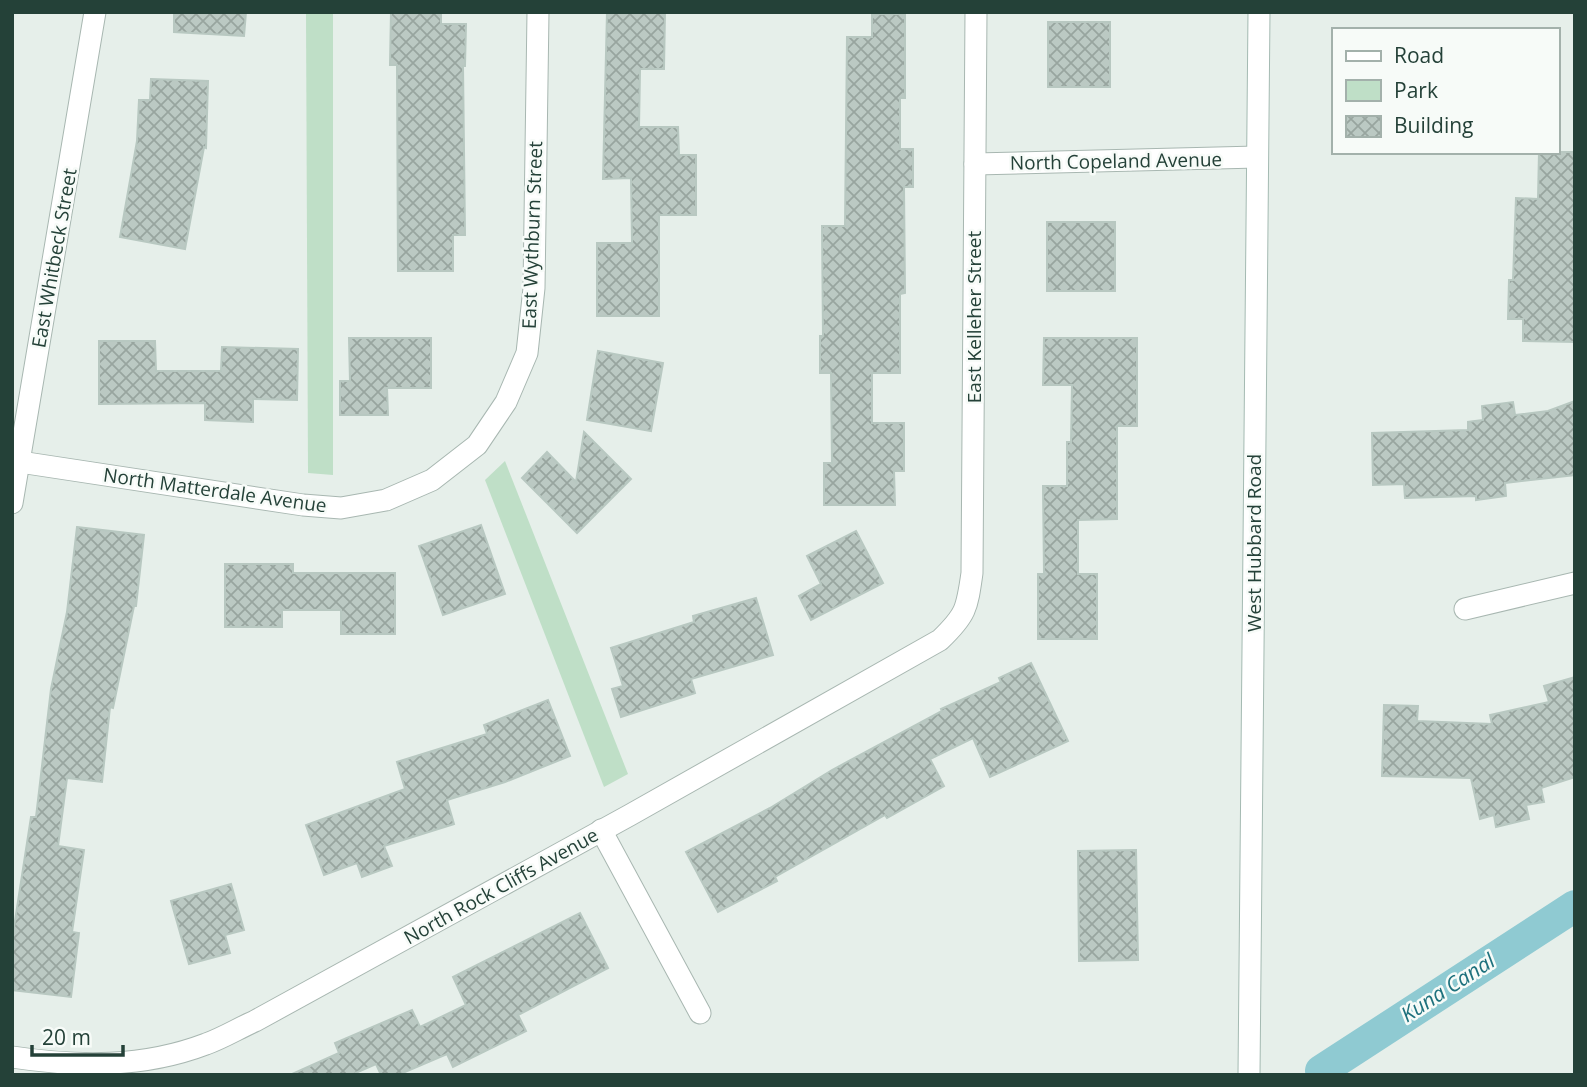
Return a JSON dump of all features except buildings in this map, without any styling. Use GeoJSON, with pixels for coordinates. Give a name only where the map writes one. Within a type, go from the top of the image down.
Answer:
{"type":"FeatureCollection","features":[{"type":"Feature","properties":{"kind":"street","name":"East Whitbeck Street"},"geometry":{"type":"LineString","coordinates":[[12,503],[95,12]]}},
{"type":"Feature","properties":{"kind":"street","name":"East Wythburn Street"},"geometry":{"type":"LineString","coordinates":[[477,444],[506,402],[527,353],[534,288],[538,12]]}},
{"type":"Feature","properties":{"kind":"street","name":"East Kelleher Street"},"geometry":{"type":"LineString","coordinates":[[960,621],[968,597],[971,573],[976,12]]}},
{"type":"Feature","properties":{"kind":"street","name":"West Hubbard Road"},"geometry":{"type":"LineString","coordinates":[[1249,1075],[1259,12]]}},
{"type":"Feature","properties":{"kind":"street","name":"North Copeland Avenue"},"geometry":{"type":"LineString","coordinates":[[975,164],[1257,157]]}},
{"type":"Feature","properties":{"kind":"street","name":"North Matterdale Avenue"},"geometry":{"type":"LineString","coordinates":[[20,463],[303,505],[341,508],[386,500],[432,480],[477,444]]}},
{"type":"Feature","properties":{"kind":"street"},"geometry":{"type":"LineString","coordinates":[[1465,609],[1575,583]]}},
{"type":"Feature","properties":{"kind":"street","name":"North Rock Cliffs Avenue"},"geometry":{"type":"LineString","coordinates":[[12,1056],[60,1064],[107,1065],[159,1058],[206,1044],[255,1021],[940,640],[960,621]]}},
{"type":"Feature","properties":{"kind":"street"},"geometry":{"type":"LineString","coordinates":[[601,830],[700,1013]]}},
{"type":"Feature","properties":{"kind":"green space"},"geometry":{"type":"Polygon","coordinates":[[[306,12],[333,12],[333,475],[308,473],[306,12]]]}},
{"type":"Feature","properties":{"kind":"green space"},"geometry":{"type":"Polygon","coordinates":[[[505,461],[628,774],[604,787],[485,480],[505,461]]]}},
{"type":"Feature","properties":{"kind":"waterway","name":"Kuna Canal"},"geometry":{"type":"LineString","coordinates":[[1321,1071],[1575,906]]}}]}
